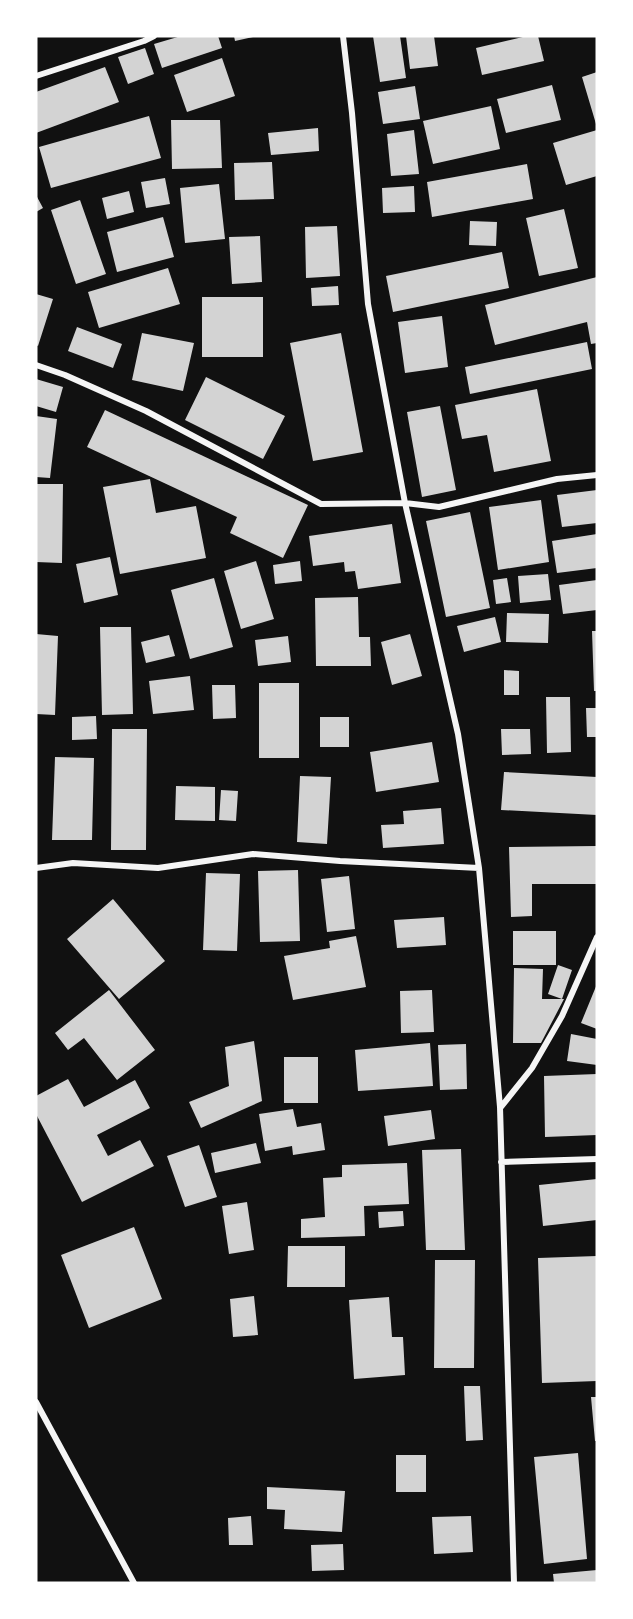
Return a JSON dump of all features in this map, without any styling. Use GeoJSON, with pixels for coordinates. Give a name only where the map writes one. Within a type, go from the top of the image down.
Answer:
{"type":"FeatureCollection","features":[{"type":"Feature","properties":{"kind":"street"},"geometry":{"type":"LineString","coordinates":[[36,76],[154,36]]}},
{"type":"Feature","properties":{"kind":"street"},"geometry":{"type":"LineString","coordinates":[[343,36],[352,113],[368,304],[405,503],[458,734],[479,868],[500,1107],[514,1583]]}},
{"type":"Feature","properties":{"kind":"street"},"geometry":{"type":"LineString","coordinates":[[36,365],[65,375],[146,411],[321,504],[405,503],[439,507],[556,479],[597,475]]}},
{"type":"Feature","properties":{"kind":"street"},"geometry":{"type":"LineString","coordinates":[[36,868],[73,863],[158,868],[253,855],[479,868]]}},
{"type":"Feature","properties":{"kind":"street"},"geometry":{"type":"LineString","coordinates":[[500,1107],[532,1068],[562,1016],[597,937]]}},
{"type":"Feature","properties":{"kind":"street"},"geometry":{"type":"LineString","coordinates":[[501,1162],[597,1159]]}},
{"type":"Feature","properties":{"kind":"street"},"geometry":{"type":"LineString","coordinates":[[36,1402],[134,1583]]}},
{"type":"Feature","properties":{"kind":"building"},"geometry":{"type":"Polygon","coordinates":[[[181,36],[218,36],[222,48],[162,68],[154,44],[181,36]]]}},
{"type":"Feature","properties":{"kind":"building"},"geometry":{"type":"Polygon","coordinates":[[[234,36],[253,36],[253,37],[235,41],[234,36]]]}},
{"type":"Feature","properties":{"kind":"building"},"geometry":{"type":"Polygon","coordinates":[[[373,36],[400,36],[406,78],[380,82],[373,36]]]}},
{"type":"Feature","properties":{"kind":"building"},"geometry":{"type":"Polygon","coordinates":[[[406,36],[434,36],[438,66],[410,69],[406,36]]]}},
{"type":"Feature","properties":{"kind":"building"},"geometry":{"type":"Polygon","coordinates":[[[527,36],[538,36],[544,61],[482,75],[476,48],[527,36]]]}},
{"type":"Feature","properties":{"kind":"building"},"geometry":{"type":"Polygon","coordinates":[[[145,48],[154,74],[128,84],[118,57],[145,48]]]}},
{"type":"Feature","properties":{"kind":"building"},"geometry":{"type":"Polygon","coordinates":[[[222,58],[235,96],[187,112],[174,75],[222,58]]]}},
{"type":"Feature","properties":{"kind":"building"},"geometry":{"type":"Polygon","coordinates":[[[105,67],[119,102],[36,133],[36,92],[105,67]]]}},
{"type":"Feature","properties":{"kind":"building"},"geometry":{"type":"Polygon","coordinates":[[[597,72],[597,124],[596,124],[582,77],[597,72]]]}},
{"type":"Feature","properties":{"kind":"building"},"geometry":{"type":"Polygon","coordinates":[[[552,85],[561,120],[506,133],[497,99],[552,85]]]}},
{"type":"Feature","properties":{"kind":"building"},"geometry":{"type":"Polygon","coordinates":[[[415,86],[420,119],[383,124],[378,92],[415,86]]]}},
{"type":"Feature","properties":{"kind":"building"},"geometry":{"type":"Polygon","coordinates":[[[491,106],[500,149],[433,164],[423,121],[491,106]]]}},
{"type":"Feature","properties":{"kind":"building"},"geometry":{"type":"Polygon","coordinates":[[[149,116],[161,158],[51,188],[39,147],[149,116]]]}},
{"type":"Feature","properties":{"kind":"building"},"geometry":{"type":"Polygon","coordinates":[[[171,120],[220,120],[222,168],[172,169],[171,120]]]}},
{"type":"Feature","properties":{"kind":"building"},"geometry":{"type":"Polygon","coordinates":[[[318,128],[319,151],[271,155],[268,133],[318,128]]]}},
{"type":"Feature","properties":{"kind":"building"},"geometry":{"type":"Polygon","coordinates":[[[414,130],[419,174],[391,176],[387,134],[414,130]]]}},
{"type":"Feature","properties":{"kind":"building"},"geometry":{"type":"Polygon","coordinates":[[[597,130],[597,176],[566,185],[553,143],[597,130]]]}},
{"type":"Feature","properties":{"kind":"building"},"geometry":{"type":"Polygon","coordinates":[[[272,162],[274,199],[235,200],[234,163],[272,162]]]}},
{"type":"Feature","properties":{"kind":"building"},"geometry":{"type":"Polygon","coordinates":[[[527,164],[533,199],[432,217],[427,182],[527,164]]]}},
{"type":"Feature","properties":{"kind":"building"},"geometry":{"type":"Polygon","coordinates":[[[165,178],[170,204],[146,208],[141,182],[165,178]]]}},
{"type":"Feature","properties":{"kind":"building"},"geometry":{"type":"Polygon","coordinates":[[[219,184],[225,239],[185,243],[180,188],[219,184]]]}},
{"type":"Feature","properties":{"kind":"building"},"geometry":{"type":"Polygon","coordinates":[[[414,186],[415,212],[383,213],[382,188],[414,186]]]}},
{"type":"Feature","properties":{"kind":"building"},"geometry":{"type":"Polygon","coordinates":[[[129,191],[134,212],[107,219],[102,198],[129,191]]]}},
{"type":"Feature","properties":{"kind":"building"},"geometry":{"type":"Polygon","coordinates":[[[36,195],[43,208],[36,212],[36,195]]]}},
{"type":"Feature","properties":{"kind":"building"},"geometry":{"type":"Polygon","coordinates":[[[80,200],[106,274],[76,284],[51,210],[80,200]]]}},
{"type":"Feature","properties":{"kind":"building"},"geometry":{"type":"Polygon","coordinates":[[[564,209],[578,268],[539,276],[526,218],[564,209]]]}},
{"type":"Feature","properties":{"kind":"building"},"geometry":{"type":"Polygon","coordinates":[[[163,217],[174,257],[117,272],[107,232],[163,217]]]}},
{"type":"Feature","properties":{"kind":"building"},"geometry":{"type":"Polygon","coordinates":[[[470,221],[497,222],[496,246],[469,245],[470,221]]]}},
{"type":"Feature","properties":{"kind":"building"},"geometry":{"type":"Polygon","coordinates":[[[337,226],[340,276],[306,278],[305,227],[337,226]]]}},
{"type":"Feature","properties":{"kind":"building"},"geometry":{"type":"Polygon","coordinates":[[[260,236],[262,282],[232,284],[229,237],[260,236]]]}},
{"type":"Feature","properties":{"kind":"building"},"geometry":{"type":"Polygon","coordinates":[[[502,252],[509,288],[393,312],[386,276],[502,252]]]}},
{"type":"Feature","properties":{"kind":"building"},"geometry":{"type":"Polygon","coordinates":[[[168,268],[180,304],[99,328],[88,292],[168,268]]]}},
{"type":"Feature","properties":{"kind":"building"},"geometry":{"type":"Polygon","coordinates":[[[597,277],[597,343],[591,344],[587,322],[495,345],[485,305],[597,277]]]}},
{"type":"Feature","properties":{"kind":"building"},"geometry":{"type":"Polygon","coordinates":[[[338,286],[339,305],[312,306],[311,288],[338,286]]]}},
{"type":"Feature","properties":{"kind":"building"},"geometry":{"type":"Polygon","coordinates":[[[36,294],[53,299],[38,346],[36,345],[36,294]]]}},
{"type":"Feature","properties":{"kind":"building"},"geometry":{"type":"Polygon","coordinates":[[[202,297],[263,297],[263,357],[202,357],[202,297]]]}},
{"type":"Feature","properties":{"kind":"building"},"geometry":{"type":"Polygon","coordinates":[[[442,316],[448,367],[405,373],[398,322],[442,316]]]}},
{"type":"Feature","properties":{"kind":"building"},"geometry":{"type":"Polygon","coordinates":[[[77,327],[122,344],[113,368],[68,351],[77,327]]]}},
{"type":"Feature","properties":{"kind":"building"},"geometry":{"type":"Polygon","coordinates":[[[142,333],[194,343],[183,391],[132,380],[142,333]]]}},
{"type":"Feature","properties":{"kind":"building"},"geometry":{"type":"Polygon","coordinates":[[[341,333],[363,452],[313,461],[290,343],[341,333]]]}},
{"type":"Feature","properties":{"kind":"building"},"geometry":{"type":"Polygon","coordinates":[[[587,342],[592,369],[470,394],[465,367],[587,342]]]}},
{"type":"Feature","properties":{"kind":"building"},"geometry":{"type":"Polygon","coordinates":[[[206,377],[285,416],[263,459],[185,420],[206,377]]]}},
{"type":"Feature","properties":{"kind":"building"},"geometry":{"type":"Polygon","coordinates":[[[36,379],[63,387],[56,412],[36,406],[36,379]]]}},
{"type":"Feature","properties":{"kind":"building"},"geometry":{"type":"Polygon","coordinates":[[[537,389],[551,461],[494,472],[487,435],[462,439],[455,405],[537,389]]]}},
{"type":"Feature","properties":{"kind":"building"},"geometry":{"type":"Polygon","coordinates":[[[440,406],[456,490],[422,497],[407,412],[440,406]]]}},
{"type":"Feature","properties":{"kind":"building"},"geometry":{"type":"Polygon","coordinates":[[[105,410],[308,505],[283,558],[230,533],[237,517],[87,447],[105,410]]]}},
{"type":"Feature","properties":{"kind":"building"},"geometry":{"type":"Polygon","coordinates":[[[36,416],[57,419],[50,478],[36,477],[36,416]]]}},
{"type":"Feature","properties":{"kind":"building"},"geometry":{"type":"Polygon","coordinates":[[[150,479],[156,513],[196,506],[206,558],[120,574],[103,487],[150,479]]]}},
{"type":"Feature","properties":{"kind":"building"},"geometry":{"type":"Polygon","coordinates":[[[36,484],[63,484],[62,563],[36,562],[36,484]]]}},
{"type":"Feature","properties":{"kind":"building"},"geometry":{"type":"Polygon","coordinates":[[[597,490],[597,523],[562,527],[557,495],[597,490]]]}},
{"type":"Feature","properties":{"kind":"building"},"geometry":{"type":"Polygon","coordinates":[[[541,500],[549,562],[498,570],[489,507],[541,500]]]}},
{"type":"Feature","properties":{"kind":"building"},"geometry":{"type":"Polygon","coordinates":[[[470,512],[490,608],[446,617],[426,521],[470,512]]]}},
{"type":"Feature","properties":{"kind":"building"},"geometry":{"type":"Polygon","coordinates":[[[392,524],[401,583],[358,589],[355,571],[345,572],[344,562],[313,566],[309,536],[392,524]]]}},
{"type":"Feature","properties":{"kind":"building"},"geometry":{"type":"Polygon","coordinates":[[[597,534],[597,568],[557,573],[552,541],[597,534]]]}},
{"type":"Feature","properties":{"kind":"building"},"geometry":{"type":"Polygon","coordinates":[[[110,557],[118,595],[84,603],[76,564],[110,557]]]}},
{"type":"Feature","properties":{"kind":"building"},"geometry":{"type":"Polygon","coordinates":[[[256,561],[274,619],[241,629],[224,571],[256,561]]]}},
{"type":"Feature","properties":{"kind":"building"},"geometry":{"type":"Polygon","coordinates":[[[300,561],[302,581],[275,584],[273,565],[300,561]]]}},
{"type":"Feature","properties":{"kind":"building"},"geometry":{"type":"Polygon","coordinates":[[[548,574],[551,600],[520,603],[518,576],[548,574]]]}},
{"type":"Feature","properties":{"kind":"building"},"geometry":{"type":"Polygon","coordinates":[[[214,578],[233,647],[190,659],[171,590],[214,578]]]}},
{"type":"Feature","properties":{"kind":"building"},"geometry":{"type":"Polygon","coordinates":[[[507,578],[511,602],[496,604],[493,580],[507,578]]]}},
{"type":"Feature","properties":{"kind":"building"},"geometry":{"type":"Polygon","coordinates":[[[597,580],[597,610],[563,614],[559,585],[597,580]]]}},
{"type":"Feature","properties":{"kind":"building"},"geometry":{"type":"Polygon","coordinates":[[[358,597],[359,637],[370,637],[371,666],[316,666],[315,598],[358,597]]]}},
{"type":"Feature","properties":{"kind":"building"},"geometry":{"type":"Polygon","coordinates":[[[507,613],[549,614],[548,643],[506,642],[507,613]]]}},
{"type":"Feature","properties":{"kind":"building"},"geometry":{"type":"Polygon","coordinates":[[[495,617],[501,642],[464,652],[457,626],[495,617]]]}},
{"type":"Feature","properties":{"kind":"building"},"geometry":{"type":"Polygon","coordinates":[[[100,627],[131,627],[133,714],[102,715],[100,627]]]}},
{"type":"Feature","properties":{"kind":"building"},"geometry":{"type":"Polygon","coordinates":[[[592,631],[597,631],[597,691],[594,691],[592,631]]]}},
{"type":"Feature","properties":{"kind":"building"},"geometry":{"type":"Polygon","coordinates":[[[36,634],[58,636],[55,715],[36,714],[36,634]]]}},
{"type":"Feature","properties":{"kind":"building"},"geometry":{"type":"Polygon","coordinates":[[[410,634],[422,676],[392,685],[381,642],[410,634]]]}},
{"type":"Feature","properties":{"kind":"building"},"geometry":{"type":"Polygon","coordinates":[[[169,635],[175,656],[146,663],[141,642],[169,635]]]}},
{"type":"Feature","properties":{"kind":"building"},"geometry":{"type":"Polygon","coordinates":[[[288,636],[291,662],[258,666],[255,640],[288,636]]]}},
{"type":"Feature","properties":{"kind":"building"},"geometry":{"type":"Polygon","coordinates":[[[504,670],[519,671],[519,695],[504,695],[504,670]]]}},
{"type":"Feature","properties":{"kind":"building"},"geometry":{"type":"Polygon","coordinates":[[[190,676],[194,710],[153,714],[149,681],[190,676]]]}},
{"type":"Feature","properties":{"kind":"building"},"geometry":{"type":"Polygon","coordinates":[[[259,683],[299,683],[299,758],[259,758],[259,683]]]}},
{"type":"Feature","properties":{"kind":"building"},"geometry":{"type":"Polygon","coordinates":[[[212,685],[235,685],[236,718],[213,719],[212,685]]]}},
{"type":"Feature","properties":{"kind":"building"},"geometry":{"type":"Polygon","coordinates":[[[546,697],[570,697],[571,752],[547,753],[546,697]]]}},
{"type":"Feature","properties":{"kind":"building"},"geometry":{"type":"Polygon","coordinates":[[[586,708],[597,708],[597,737],[587,737],[586,708]]]}},
{"type":"Feature","properties":{"kind":"building"},"geometry":{"type":"Polygon","coordinates":[[[96,716],[97,739],[72,740],[72,717],[96,716]]]}},
{"type":"Feature","properties":{"kind":"building"},"geometry":{"type":"Polygon","coordinates":[[[320,717],[349,717],[349,747],[320,747],[320,717]]]}},
{"type":"Feature","properties":{"kind":"building"},"geometry":{"type":"Polygon","coordinates":[[[112,729],[147,729],[146,850],[111,850],[112,729]]]}},
{"type":"Feature","properties":{"kind":"building"},"geometry":{"type":"Polygon","coordinates":[[[501,729],[530,729],[531,754],[502,755],[501,729]]]}},
{"type":"Feature","properties":{"kind":"building"},"geometry":{"type":"Polygon","coordinates":[[[432,742],[439,782],[376,792],[370,752],[432,742]]]}},
{"type":"Feature","properties":{"kind":"building"},"geometry":{"type":"Polygon","coordinates":[[[55,757],[94,758],[92,840],[52,840],[55,757]]]}},
{"type":"Feature","properties":{"kind":"building"},"geometry":{"type":"Polygon","coordinates":[[[504,772],[597,777],[597,815],[501,810],[504,772]]]}},
{"type":"Feature","properties":{"kind":"building"},"geometry":{"type":"Polygon","coordinates":[[[300,776],[331,777],[327,844],[297,842],[300,776]]]}},
{"type":"Feature","properties":{"kind":"building"},"geometry":{"type":"Polygon","coordinates":[[[176,786],[215,787],[215,821],[175,820],[176,786]]]}},
{"type":"Feature","properties":{"kind":"building"},"geometry":{"type":"Polygon","coordinates":[[[221,790],[238,791],[236,821],[219,820],[221,790]]]}},
{"type":"Feature","properties":{"kind":"building"},"geometry":{"type":"Polygon","coordinates":[[[441,808],[444,844],[383,848],[381,825],[404,824],[403,811],[441,808]]]}},
{"type":"Feature","properties":{"kind":"building"},"geometry":{"type":"Polygon","coordinates":[[[597,846],[597,884],[532,884],[532,916],[511,917],[509,847],[597,846]]]}},
{"type":"Feature","properties":{"kind":"building"},"geometry":{"type":"Polygon","coordinates":[[[298,870],[300,941],[260,942],[258,871],[298,870]]]}},
{"type":"Feature","properties":{"kind":"building"},"geometry":{"type":"Polygon","coordinates":[[[206,873],[240,874],[237,951],[203,950],[206,873]]]}},
{"type":"Feature","properties":{"kind":"building"},"geometry":{"type":"Polygon","coordinates":[[[349,876],[355,929],[327,932],[321,879],[349,876]]]}},
{"type":"Feature","properties":{"kind":"building"},"geometry":{"type":"Polygon","coordinates":[[[113,899],[165,961],[119,999],[67,939],[113,899]]]}},
{"type":"Feature","properties":{"kind":"building"},"geometry":{"type":"Polygon","coordinates":[[[444,917],[446,945],[397,948],[394,920],[444,917]]]}},
{"type":"Feature","properties":{"kind":"building"},"geometry":{"type":"Polygon","coordinates":[[[513,931],[556,931],[556,965],[513,965],[513,931]]]}},
{"type":"Feature","properties":{"kind":"building"},"geometry":{"type":"Polygon","coordinates":[[[356,936],[366,987],[293,1000],[284,956],[330,948],[329,941],[356,936]]]}},
{"type":"Feature","properties":{"kind":"building"},"geometry":{"type":"Polygon","coordinates":[[[558,965],[572,970],[562,999],[548,994],[558,965]]]}},
{"type":"Feature","properties":{"kind":"building"},"geometry":{"type":"Polygon","coordinates":[[[514,968],[543,969],[542,999],[564,999],[541,1043],[513,1043],[514,968]]]}},
{"type":"Feature","properties":{"kind":"building"},"geometry":{"type":"Polygon","coordinates":[[[597,984],[597,1029],[581,1023],[597,984]]]}},
{"type":"Feature","properties":{"kind":"building"},"geometry":{"type":"Polygon","coordinates":[[[109,990],[155,1050],[117,1080],[84,1038],[68,1050],[55,1033],[109,990]]]}},
{"type":"Feature","properties":{"kind":"building"},"geometry":{"type":"Polygon","coordinates":[[[432,990],[434,1032],[401,1033],[400,991],[432,990]]]}},
{"type":"Feature","properties":{"kind":"building"},"geometry":{"type":"Polygon","coordinates":[[[571,1034],[597,1039],[597,1065],[567,1061],[571,1034]]]}},
{"type":"Feature","properties":{"kind":"building"},"geometry":{"type":"Polygon","coordinates":[[[254,1041],[262,1101],[201,1128],[189,1102],[229,1086],[225,1047],[254,1041]]]}},
{"type":"Feature","properties":{"kind":"building"},"geometry":{"type":"Polygon","coordinates":[[[430,1043],[433,1086],[358,1091],[355,1050],[430,1043]]]}},
{"type":"Feature","properties":{"kind":"building"},"geometry":{"type":"Polygon","coordinates":[[[466,1044],[467,1089],[440,1090],[438,1045],[466,1044]]]}},
{"type":"Feature","properties":{"kind":"building"},"geometry":{"type":"Polygon","coordinates":[[[284,1057],[318,1057],[318,1103],[284,1103],[284,1057]]]}},
{"type":"Feature","properties":{"kind":"building"},"geometry":{"type":"Polygon","coordinates":[[[597,1074],[597,1135],[545,1137],[544,1076],[597,1074]]]}},
{"type":"Feature","properties":{"kind":"building"},"geometry":{"type":"Polygon","coordinates":[[[68,1079],[84,1107],[135,1080],[150,1108],[97,1135],[108,1156],[140,1140],[154,1166],[82,1202],[36,1114],[36,1096],[68,1079]]]}},
{"type":"Feature","properties":{"kind":"building"},"geometry":{"type":"Polygon","coordinates":[[[293,1109],[297,1127],[321,1123],[325,1150],[293,1155],[292,1146],[265,1151],[259,1114],[293,1109]]]}},
{"type":"Feature","properties":{"kind":"building"},"geometry":{"type":"Polygon","coordinates":[[[431,1110],[435,1139],[388,1146],[384,1116],[431,1110]]]}},
{"type":"Feature","properties":{"kind":"building"},"geometry":{"type":"Polygon","coordinates":[[[256,1143],[261,1163],[215,1173],[211,1153],[256,1143]]]}},
{"type":"Feature","properties":{"kind":"building"},"geometry":{"type":"Polygon","coordinates":[[[199,1145],[217,1197],[185,1207],[167,1156],[199,1145]]]}},
{"type":"Feature","properties":{"kind":"building"},"geometry":{"type":"Polygon","coordinates":[[[461,1149],[465,1250],[426,1250],[422,1150],[461,1149]]]}},
{"type":"Feature","properties":{"kind":"building"},"geometry":{"type":"Polygon","coordinates":[[[407,1163],[409,1204],[364,1206],[365,1236],[301,1238],[301,1219],[325,1217],[323,1178],[342,1177],[342,1165],[407,1163]]]}},
{"type":"Feature","properties":{"kind":"building"},"geometry":{"type":"Polygon","coordinates":[[[597,1179],[597,1220],[543,1226],[539,1185],[597,1179]]]}},
{"type":"Feature","properties":{"kind":"building"},"geometry":{"type":"Polygon","coordinates":[[[247,1202],[254,1250],[229,1254],[222,1206],[247,1202]]]}},
{"type":"Feature","properties":{"kind":"building"},"geometry":{"type":"Polygon","coordinates":[[[403,1211],[404,1226],[379,1228],[378,1212],[403,1211]]]}},
{"type":"Feature","properties":{"kind":"building"},"geometry":{"type":"Polygon","coordinates":[[[134,1227],[162,1299],[89,1328],[61,1255],[134,1227]]]}},
{"type":"Feature","properties":{"kind":"building"},"geometry":{"type":"Polygon","coordinates":[[[288,1246],[345,1246],[345,1287],[287,1287],[288,1246]]]}},
{"type":"Feature","properties":{"kind":"building"},"geometry":{"type":"Polygon","coordinates":[[[597,1256],[597,1381],[542,1383],[538,1258],[597,1256]]]}},
{"type":"Feature","properties":{"kind":"building"},"geometry":{"type":"Polygon","coordinates":[[[435,1260],[475,1260],[474,1368],[434,1368],[435,1260]]]}},
{"type":"Feature","properties":{"kind":"building"},"geometry":{"type":"Polygon","coordinates":[[[254,1296],[258,1335],[233,1337],[230,1299],[254,1296]]]}},
{"type":"Feature","properties":{"kind":"building"},"geometry":{"type":"Polygon","coordinates":[[[389,1297],[392,1337],[403,1337],[405,1375],[354,1379],[349,1300],[389,1297]]]}},
{"type":"Feature","properties":{"kind":"building"},"geometry":{"type":"Polygon","coordinates":[[[464,1386],[480,1386],[483,1440],[466,1441],[464,1386]]]}},
{"type":"Feature","properties":{"kind":"building"},"geometry":{"type":"Polygon","coordinates":[[[591,1397],[597,1397],[597,1441],[595,1441],[591,1397]]]}},
{"type":"Feature","properties":{"kind":"building"},"geometry":{"type":"Polygon","coordinates":[[[578,1453],[587,1559],[544,1564],[534,1457],[578,1453]]]}},
{"type":"Feature","properties":{"kind":"building"},"geometry":{"type":"Polygon","coordinates":[[[396,1455],[426,1455],[426,1492],[396,1492],[396,1455]]]}},
{"type":"Feature","properties":{"kind":"building"},"geometry":{"type":"Polygon","coordinates":[[[267,1487],[345,1491],[342,1532],[284,1529],[285,1510],[267,1509],[267,1487]]]}},
{"type":"Feature","properties":{"kind":"building"},"geometry":{"type":"Polygon","coordinates":[[[251,1516],[253,1545],[229,1545],[228,1518],[251,1516]]]}},
{"type":"Feature","properties":{"kind":"building"},"geometry":{"type":"Polygon","coordinates":[[[471,1516],[473,1552],[434,1554],[432,1517],[471,1516]]]}},
{"type":"Feature","properties":{"kind":"building"},"geometry":{"type":"Polygon","coordinates":[[[343,1544],[344,1570],[312,1571],[311,1545],[343,1544]]]}},
{"type":"Feature","properties":{"kind":"building"},"geometry":{"type":"Polygon","coordinates":[[[597,1570],[597,1583],[554,1583],[553,1574],[597,1570]]]}}]}
